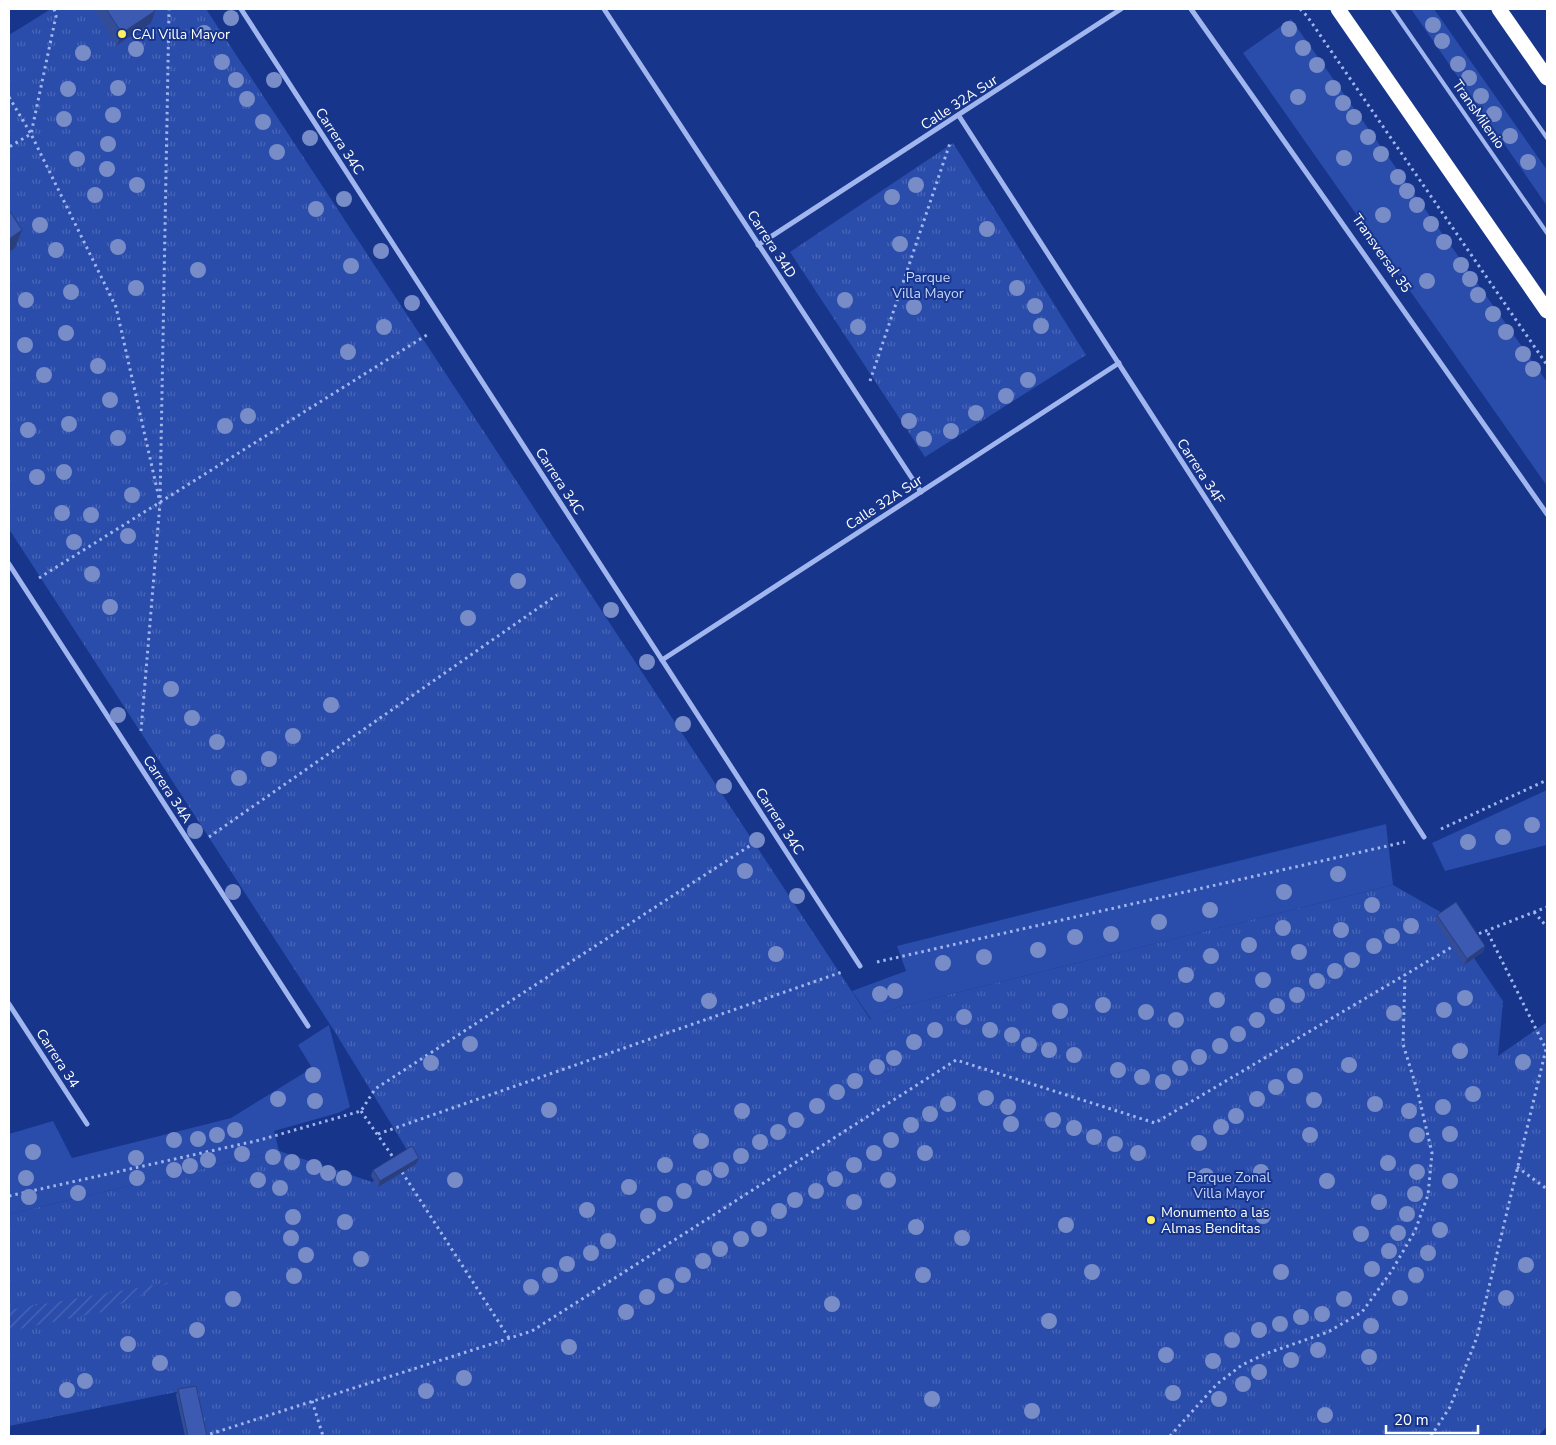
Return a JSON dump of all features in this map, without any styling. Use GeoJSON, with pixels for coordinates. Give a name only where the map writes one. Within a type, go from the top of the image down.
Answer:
{"type":"FeatureCollection","features":[{"type":"Feature","properties":{"kind":"highway"},"geometry":{"type":"LineString","coordinates":[[1338,9],[1547,311]]}},
{"type":"Feature","properties":{"kind":"highway"},"geometry":{"type":"LineString","coordinates":[[1499,9],[1547,78]]}},
{"type":"Feature","properties":{"kind":"street","name":"Carrera 34C"},"geometry":{"type":"LineString","coordinates":[[241,9],[860,966]]}},
{"type":"Feature","properties":{"kind":"street","name":"Carrera 34D"},"geometry":{"type":"LineString","coordinates":[[604,9],[920,492]]}},
{"type":"Feature","properties":{"kind":"street","name":"Calle 32A Sur"},"geometry":{"type":"LineString","coordinates":[[758,245],[1121,9]]}},
{"type":"Feature","properties":{"kind":"street","name":"Transversal 35"},"geometry":{"type":"LineString","coordinates":[[1191,9],[1547,514]]}},
{"type":"Feature","properties":{"kind":"street","name":"Carrera 34F"},"geometry":{"type":"LineString","coordinates":[[958,116],[1424,837]]}},
{"type":"Feature","properties":{"kind":"street","name":"Calle 32A Sur"},"geometry":{"type":"LineString","coordinates":[[662,660],[1118,364]]}},
{"type":"Feature","properties":{"kind":"street","name":"Carrera 34A"},"geometry":{"type":"LineString","coordinates":[[9,564],[308,1026]]}},
{"type":"Feature","properties":{"kind":"street","name":"Carrera 34"},"geometry":{"type":"LineString","coordinates":[[9,1004],[88,1124]]}},
{"type":"Feature","properties":{"kind":"lane","name":"TransMilenio"},"geometry":{"type":"LineString","coordinates":[[1392,9],[1547,232]]}},
{"type":"Feature","properties":{"kind":"lane"},"geometry":{"type":"LineString","coordinates":[[1457,9],[1547,138]]}},
{"type":"Feature","properties":{"kind":"path"},"geometry":{"type":"LineString","coordinates":[[9,147],[31,134],[56,16],[54,9]]}},
{"type":"Feature","properties":{"kind":"path"},"geometry":{"type":"LineString","coordinates":[[141,731],[160,503],[169,9]]}},
{"type":"Feature","properties":{"kind":"path"},"geometry":{"type":"LineString","coordinates":[[1300,9],[1307,16],[1547,365]]}},
{"type":"Feature","properties":{"kind":"path"},"geometry":{"type":"LineString","coordinates":[[9,97],[31,134],[116,307],[160,503]]}},
{"type":"Feature","properties":{"kind":"path"},"geometry":{"type":"LineString","coordinates":[[862,403],[958,116]]}},
{"type":"Feature","properties":{"kind":"path"},"geometry":{"type":"LineString","coordinates":[[24,587],[445,324]]}},
{"type":"Feature","properties":{"kind":"path"},"geometry":{"type":"LineString","coordinates":[[209,837],[557,595]]}},
{"type":"Feature","properties":{"kind":"path"},"geometry":{"type":"LineString","coordinates":[[378,1134],[860,966],[1424,837],[1547,780]]}},
{"type":"Feature","properties":{"kind":"path"},"geometry":{"type":"LineString","coordinates":[[9,1196],[260,1140],[361,1111],[375,1090],[751,845]]}},
{"type":"Feature","properties":{"kind":"path"},"geometry":{"type":"LineString","coordinates":[[1472,936],[1547,906]]}},
{"type":"Feature","properties":{"kind":"path"},"geometry":{"type":"LineString","coordinates":[[1534,912],[1547,927]]}},
{"type":"Feature","properties":{"kind":"path"},"geometry":{"type":"LineString","coordinates":[[1431,1436],[1450,1407],[1477,1337],[1546,1049],[1487,931]]}},
{"type":"Feature","properties":{"kind":"path"},"geometry":{"type":"LineString","coordinates":[[204,1436],[532,1331],[956,1060],[1155,1123],[1452,947]]}},
{"type":"Feature","properties":{"kind":"path"},"geometry":{"type":"LineString","coordinates":[[1170,1436],[1217,1384],[1242,1365],[1265,1354],[1328,1332],[1362,1312],[1390,1272],[1415,1231],[1428,1195],[1432,1153],[1418,1094],[1403,1044],[1406,974]]}},
{"type":"Feature","properties":{"kind":"path"},"geometry":{"type":"LineString","coordinates":[[361,1111],[395,1161]]}},
{"type":"Feature","properties":{"kind":"path"},"geometry":{"type":"LineString","coordinates":[[1517,1168],[1547,1189]]}},
{"type":"Feature","properties":{"kind":"path"},"geometry":{"type":"LineString","coordinates":[[402,1172],[509,1338]]}},
{"type":"Feature","properties":{"kind":"path"},"geometry":{"type":"LineString","coordinates":[[312,1401],[323,1436]]}},
{"type":"Feature","properties":{"kind":"green space","name":"Parque Zonal Villa Mayor"},"geometry":{"type":"Polygon","coordinates":[[[51,9],[206,9],[870,1019],[898,1007],[1393,885],[1444,914],[1503,1001],[1498,1056],[1547,1022],[1547,1426],[1539,1436],[196,1436],[186,1390],[9,1426],[9,1214],[279,1151],[372,1182],[412,1158],[335,1032],[9,529],[9,35],[51,9]]]}},
{"type":"Feature","properties":{"kind":"green space"},"geometry":{"type":"Polygon","coordinates":[[[1411,9],[1434,9],[1547,170],[1547,206],[1411,9]]]}},
{"type":"Feature","properties":{"kind":"green space"},"geometry":{"type":"Polygon","coordinates":[[[1291,19],[1547,382],[1547,486],[1243,53],[1291,19]]]}},
{"type":"Feature","properties":{"kind":"green space","name":"Parque Villa Mayor"},"geometry":{"type":"Polygon","coordinates":[[[953,143],[1086,355],[925,457],[790,252],[953,143]]]}},
{"type":"Feature","properties":{"kind":"green space"},"geometry":{"type":"Polygon","coordinates":[[[1547,790],[1547,845],[1445,871],[1432,843],[1547,790]]]}},
{"type":"Feature","properties":{"kind":"green space"},"geometry":{"type":"Polygon","coordinates":[[[1386,824],[1393,885],[898,1007],[871,1019],[852,991],[906,971],[897,946],[1386,824]]]}},
{"type":"Feature","properties":{"kind":"green space"},"geometry":{"type":"Polygon","coordinates":[[[329,1025],[350,1107],[338,1113],[274,1131],[279,1151],[9,1214],[9,1134],[53,1121],[72,1158],[231,1118],[312,1068],[298,1045],[329,1025]]]}},
{"type":"Feature","properties":{"kind":"green space"},"geometry":{"type":"Polygon","coordinates":[[[171,1282],[102,1312],[9,1331],[9,1310],[171,1282]]]}},
{"type":"Feature","properties":{"kind":"building"},"geometry":{"type":"Polygon","coordinates":[[[106,9],[154,9],[155,11],[122,33],[106,9]]]}},
{"type":"Feature","properties":{"kind":"building"},"geometry":{"type":"Polygon","coordinates":[[[9,210],[22,230],[9,239],[9,210]]]}},
{"type":"Feature","properties":{"kind":"building"},"geometry":{"type":"Polygon","coordinates":[[[1456,902],[1485,946],[1467,959],[1437,915],[1456,902]]]}},
{"type":"Feature","properties":{"kind":"building"},"geometry":{"type":"Polygon","coordinates":[[[412,1146],[419,1158],[380,1181],[373,1170],[412,1146]]]}},
{"type":"Feature","properties":{"kind":"building"},"geometry":{"type":"Polygon","coordinates":[[[196,1386],[207,1436],[188,1436],[178,1389],[196,1386]]]}},
{"type":"Feature","properties":{"kind":"place","name":"CAI Villa Mayor"},"geometry":{"type":"Point","coordinates":[122,34]}},
{"type":"Feature","properties":{"kind":"place","name":"Monumento a las Almas Benditas"},"geometry":{"type":"Point","coordinates":[1151,1220]}}]}
